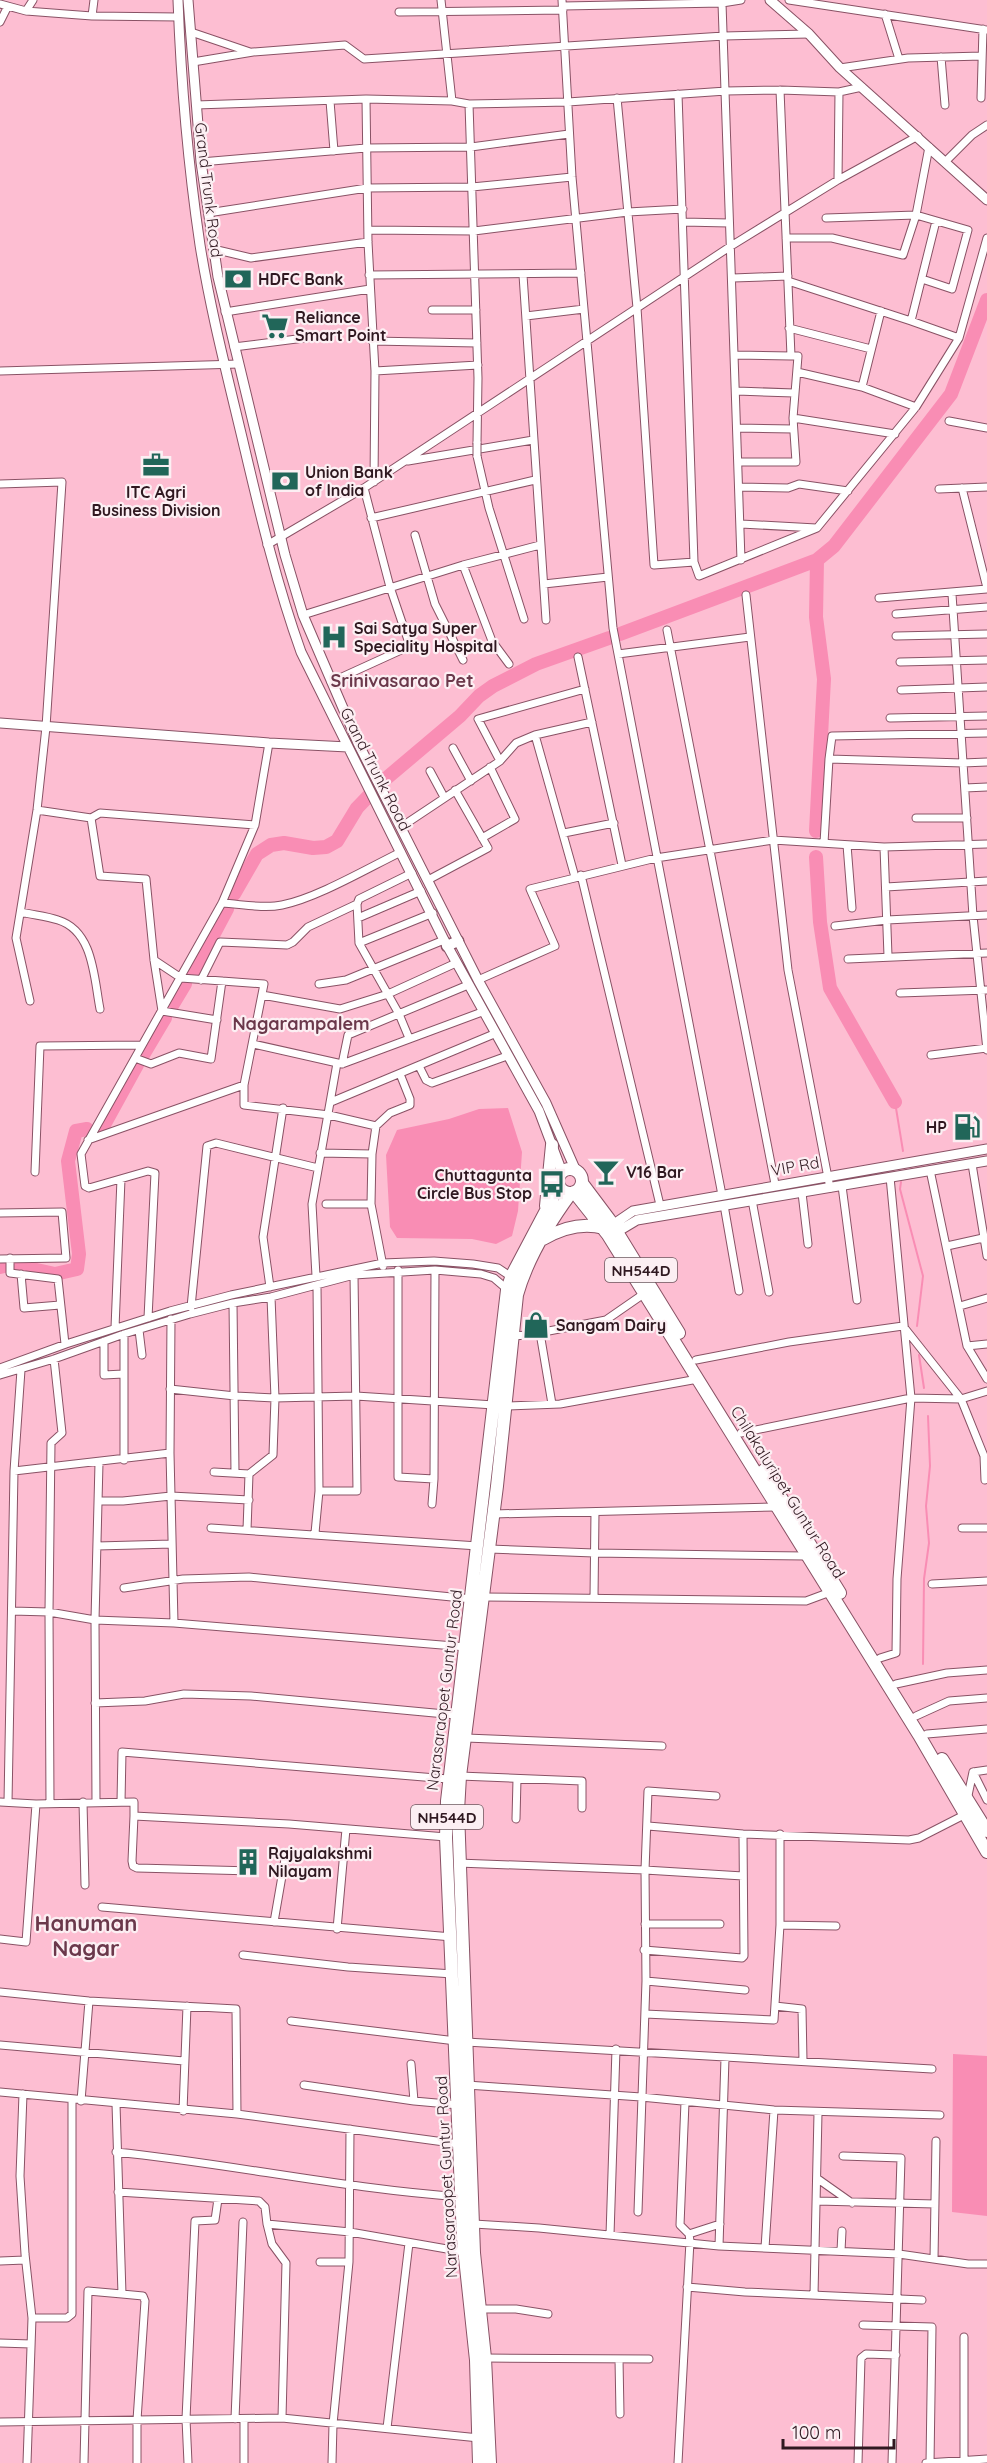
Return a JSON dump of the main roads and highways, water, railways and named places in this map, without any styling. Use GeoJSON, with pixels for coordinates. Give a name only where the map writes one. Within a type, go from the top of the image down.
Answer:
{"type":"FeatureCollection","features":[{"type":"Feature","properties":{"kind":"highway","name":"NH544D"},"geometry":{"type":"LineString","coordinates":[[544,1216],[552,1145]]}},
{"type":"Feature","properties":{"kind":"highway"},"geometry":{"type":"LineString","coordinates":[[562,1172],[569,1169],[576,1171]]}},
{"type":"Feature","properties":{"kind":"highway","name":"NH544D"},"geometry":{"type":"LineString","coordinates":[[562,1172],[559,1186],[564,1191],[575,1190],[581,1176],[576,1171]]}},
{"type":"Feature","properties":{"kind":"highway","name":"Narasaraopet Guntur Road"},"geometry":{"type":"LineString","coordinates":[[490,2463],[485,2358],[474,2253],[474,2224],[466,2144],[459,2105],[461,2041],[453,1863],[446,1838],[454,1778],[466,1738],[478,1598],[512,1292],[559,1186]]}},
{"type":"Feature","properties":{"kind":"highway","name":"Narasaraopet Guntur Road"},"geometry":{"type":"LineString","coordinates":[[516,1280],[543,1239],[553,1218],[575,1190]]}},
{"type":"Feature","properties":{"kind":"highway","name":"Chilakaluripet Guntur Road"},"geometry":{"type":"LineString","coordinates":[[575,1190],[610,1230],[806,1556],[834,1591],[880,1658],[987,1831]]}},
{"type":"Feature","properties":{"kind":"highway"},"geometry":{"type":"LineString","coordinates":[[543,1239],[560,1230],[579,1226],[610,1230]]}},
{"type":"Feature","properties":{"kind":"highway","name":"Chilakaluripet Guntur Road"},"geometry":{"type":"LineString","coordinates":[[648,1291],[696,1360],[741,1433],[987,1852]]}},
{"type":"Feature","properties":{"kind":"highway","name":"Narasaraopet Guntur Road"},"geometry":{"type":"LineString","coordinates":[[484,1547],[494,1514],[499,1406],[512,1336],[512,1292]]}},
{"type":"Feature","properties":{"kind":"highway","name":"Narasaraopet Guntur Road"},"geometry":{"type":"LineString","coordinates":[[478,1598],[466,1647],[456,1715],[452,1937],[453,1974],[467,2085],[462,2198],[464,2253],[476,2360],[479,2463]]}},
{"type":"Feature","properties":{"kind":"main road","name":"Grand Trunk Road"},"geometry":{"type":"LineString","coordinates":[[178,0],[191,181],[203,258],[224,365],[267,545],[301,652],[456,963],[533,1101],[562,1172]]}},
{"type":"Feature","properties":{"kind":"main road","name":"Grand Trunk Road"},"geometry":{"type":"LineString","coordinates":[[188,0],[201,162],[213,249],[225,312],[280,537],[303,615],[331,682],[385,797],[478,980],[542,1095],[576,1171]]}},
{"type":"Feature","properties":{"kind":"main road"},"geometry":{"type":"LineString","coordinates":[[770,0],[809,34],[840,68],[987,200]]}},
{"type":"Feature","properties":{"kind":"main road"},"geometry":{"type":"LineString","coordinates":[[0,723],[348,747]]}},
{"type":"Feature","properties":{"kind":"main road"},"geometry":{"type":"LineString","coordinates":[[446,943],[458,941]]}},
{"type":"Feature","properties":{"kind":"main road","name":"VIP Rd"},"geometry":{"type":"LineString","coordinates":[[610,1230],[633,1211],[660,1205],[987,1149]]}},
{"type":"Feature","properties":{"kind":"main road","name":"VIP Rd"},"geometry":{"type":"LineString","coordinates":[[610,1230],[637,1220],[987,1161]]}},
{"type":"Feature","properties":{"kind":"main road"},"geometry":{"type":"LineString","coordinates":[[894,1176],[896,1165]]}},
{"type":"Feature","properties":{"kind":"waterway"},"geometry":{"type":"LineString","coordinates":[[620,634],[817,560],[834,546],[951,394],[987,300]]}},
{"type":"Feature","properties":{"kind":"waterway"},"geometry":{"type":"LineString","coordinates":[[816,831],[824,679],[816,617],[817,560]]}},
{"type":"Feature","properties":{"kind":"waterway"},"geometry":{"type":"LineString","coordinates":[[234,894],[257,854],[271,845],[284,843],[313,848],[326,847],[337,841],[357,808],[382,782],[493,686],[536,664],[609,638]]}},
{"type":"Feature","properties":{"kind":"waterway"},"geometry":{"type":"LineString","coordinates":[[816,857],[820,922],[830,988],[895,1102]]}},
{"type":"Feature","properties":{"kind":"waterway"},"geometry":{"type":"LineString","coordinates":[[193,973],[227,909]]}},
{"type":"Feature","properties":{"kind":"waterway"},"geometry":{"type":"LineString","coordinates":[[170,1009],[185,984]]}},
{"type":"Feature","properties":{"kind":"waterway"},"geometry":{"type":"LineString","coordinates":[[143,1055],[165,1018]]}},
{"type":"Feature","properties":{"kind":"waterway"},"geometry":{"type":"LineString","coordinates":[[99,1128],[104,1125],[137,1065]]}},
{"type":"Feature","properties":{"kind":"waterway"},"geometry":{"type":"LineString","coordinates":[[895,1102],[903,1151]]}},
{"type":"Feature","properties":{"kind":"waterway"},"geometry":{"type":"LineString","coordinates":[[14,1265],[55,1274],[77,1269],[79,1254],[68,1161],[76,1131],[87,1129]]}},
{"type":"Feature","properties":{"kind":"waterway"},"geometry":{"type":"LineString","coordinates":[[901,1182],[900,1189],[923,1276],[917,1326]]}},
{"type":"Feature","properties":{"kind":"waterway"},"geometry":{"type":"LineString","coordinates":[[0,1267],[4,1266]]}},
{"type":"Feature","properties":{"kind":"waterway"},"geometry":{"type":"LineString","coordinates":[[919,1355],[924,1388]]}},
{"type":"Feature","properties":{"kind":"waterway"},"geometry":{"type":"LineString","coordinates":[[923,1664],[924,1579],[929,1543],[926,1506],[930,1466],[928,1416]]}},
{"type":"Feature","properties":{"kind":"place","name":"HDFC Bank"},"geometry":{"type":"Point","coordinates":[238,279]}},
{"type":"Feature","properties":{"kind":"place","name":"Reliance Smart Point"},"geometry":{"type":"Point","coordinates":[275,326]}},
{"type":"Feature","properties":{"kind":"place","name":"ITC Agri Business Division"},"geometry":{"type":"Point","coordinates":[156,465]}},
{"type":"Feature","properties":{"kind":"place","name":"Union Bank of India"},"geometry":{"type":"Point","coordinates":[285,481]}},
{"type":"Feature","properties":{"kind":"place","name":"Sai Satya Super Speciality Hospital"},"geometry":{"type":"Point","coordinates":[334,637]}},
{"type":"Feature","properties":{"kind":"place","name":"HP"},"geometry":{"type":"Point","coordinates":[967,1127]}},
{"type":"Feature","properties":{"kind":"place","name":"V16 Bar"},"geometry":{"type":"Point","coordinates":[606,1172]}},
{"type":"Feature","properties":{"kind":"place","name":"Chuttagunta Circle Bus Stop"},"geometry":{"type":"Point","coordinates":[552,1184]}},
{"type":"Feature","properties":{"kind":"place","name":"Sangam Dairy"},"geometry":{"type":"Point","coordinates":[536,1325]}},
{"type":"Feature","properties":{"kind":"place","name":"Rajyalakshmi Nilayam"},"geometry":{"type":"Point","coordinates":[248,1862]}},
{"type":"Feature","properties":{"kind":"district","name":"Srinivasarao Pet"},"geometry":{"type":"Point","coordinates":[402,680]}},
{"type":"Feature","properties":{"kind":"district","name":"Nagarampalem"},"geometry":{"type":"Point","coordinates":[301,1023]}},
{"type":"Feature","properties":{"kind":"district","name":"Hanuman Nagar"},"geometry":{"type":"Point","coordinates":[86,1936]}}]}
